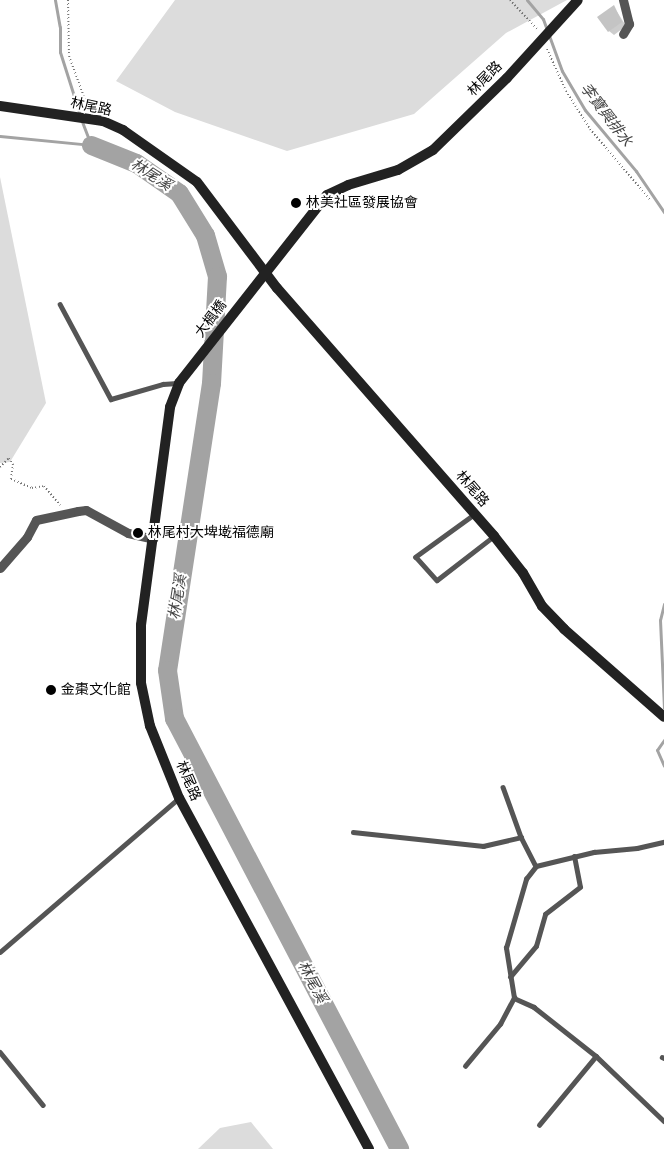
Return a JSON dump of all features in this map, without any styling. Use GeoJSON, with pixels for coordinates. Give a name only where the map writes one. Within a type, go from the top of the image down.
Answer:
{"type":"FeatureCollection","features":[{"type":"Feature","properties":{"kind":"street","name":"林尾路"},"geometry":{"type":"LineString","coordinates":[[264,272],[327,195],[348,185],[398,170],[433,150],[578,0]]}},
{"type":"Feature","properties":{"kind":"street"},"geometry":{"type":"LineString","coordinates":[[623,0],[629,24],[623,34]]}},
{"type":"Feature","properties":{"kind":"street","name":"林尾路"},"geometry":{"type":"LineString","coordinates":[[0,106],[92,120],[123,130],[197,182],[264,272],[494,536],[524,573],[542,606],[564,629],[664,717]]}},
{"type":"Feature","properties":{"kind":"street","name":"大楓橋"},"geometry":{"type":"LineString","coordinates":[[179,383],[264,272]]}},
{"type":"Feature","properties":{"kind":"street","name":"林尾路"},"geometry":{"type":"LineString","coordinates":[[179,383],[170,407],[141,625],[141,683],[150,726],[179,798],[369,1149]]}},
{"type":"Feature","properties":{"kind":"street"},"geometry":{"type":"LineString","coordinates":[[0,568],[27,537],[36,520],[78,511],[86,510],[128,533],[153,539]]}},
{"type":"Feature","properties":{"kind":"lane"},"geometry":{"type":"LineString","coordinates":[[60,304],[111,398],[163,384],[179,383]]}},
{"type":"Feature","properties":{"kind":"lane"},"geometry":{"type":"LineString","coordinates":[[476,514],[416,557],[437,580],[494,536]]}},
{"type":"Feature","properties":{"kind":"lane"},"geometry":{"type":"LineString","coordinates":[[503,787],[521,837],[536,866]]}},
{"type":"Feature","properties":{"kind":"lane"},"geometry":{"type":"LineString","coordinates":[[0,952],[179,798]]}},
{"type":"Feature","properties":{"kind":"lane"},"geometry":{"type":"LineString","coordinates":[[353,832],[483,846],[521,837]]}},
{"type":"Feature","properties":{"kind":"lane"},"geometry":{"type":"LineString","coordinates":[[465,1066],[500,1024],[514,998],[506,948],[526,878],[536,866],[574,857],[664,842]]}},
{"type":"Feature","properties":{"kind":"lane"},"geometry":{"type":"LineString","coordinates":[[510,977],[536,946],[545,914],[580,887],[574,857]]}},
{"type":"Feature","properties":{"kind":"lane"},"geometry":{"type":"LineString","coordinates":[[514,998],[534,1007],[596,1056],[664,1121]]}},
{"type":"Feature","properties":{"kind":"lane"},"geometry":{"type":"LineString","coordinates":[[0,1052],[43,1105]]}},
{"type":"Feature","properties":{"kind":"lane"},"geometry":{"type":"LineString","coordinates":[[539,1125],[596,1056]]}},
{"type":"Feature","properties":{"kind":"path"},"geometry":{"type":"LineString","coordinates":[[68,0],[69,56],[92,120]]}},
{"type":"Feature","properties":{"kind":"path"},"geometry":{"type":"LineString","coordinates":[[510,0],[535,26],[566,91],[590,129],[651,201]]}},
{"type":"Feature","properties":{"kind":"path"},"geometry":{"type":"LineString","coordinates":[[0,467],[9,458],[13,464],[11,479],[32,488],[44,486],[61,506]]}},
{"type":"Feature","properties":{"kind":"shaded area"},"geometry":{"type":"Polygon","coordinates":[[[175,0],[567,0],[506,33],[414,114],[287,151],[175,112],[116,81],[175,0]]]}},
{"type":"Feature","properties":{"kind":"shaded area"},"geometry":{"type":"Polygon","coordinates":[[[0,177],[46,403],[10,462],[0,463],[0,177]]]}},
{"type":"Feature","properties":{"kind":"shaded area"},"geometry":{"type":"Polygon","coordinates":[[[251,1122],[273,1149],[198,1149],[220,1128],[251,1122]]]}},
{"type":"Feature","properties":{"kind":"building"},"geometry":{"type":"Polygon","coordinates":[[[614,5],[622,22],[608,32],[597,17],[614,5]]]}},
{"type":"Feature","properties":{"kind":"waterway"},"geometry":{"type":"LineString","coordinates":[[55,0],[60,27],[60,52],[80,115]]}},
{"type":"Feature","properties":{"kind":"waterway","name":"李寶興排水"},"geometry":{"type":"LineString","coordinates":[[527,0],[543,19],[562,71],[585,110],[636,171],[664,212]]}},
{"type":"Feature","properties":{"kind":"waterway","name":"林尾溪"},"geometry":{"type":"LineString","coordinates":[[0,136],[91,145],[82,121]]}},
{"type":"Feature","properties":{"kind":"waterway","name":"林尾溪"},"geometry":{"type":"LineString","coordinates":[[91,145],[136,163],[179,193],[205,235],[217,276],[211,383],[167,670],[174,718],[399,1149]]}},
{"type":"Feature","properties":{"kind":"waterway","name":"李寶興排水"},"geometry":{"type":"LineString","coordinates":[[664,604],[660,620],[664,708]]}},
{"type":"Feature","properties":{"kind":"waterway","name":"李寶興排水"},"geometry":{"type":"LineString","coordinates":[[664,740],[657,750],[664,766]]}},
{"type":"Feature","properties":{"kind":"place","name":"林美社區發展協會"},"geometry":{"type":"Point","coordinates":[296,203]}},
{"type":"Feature","properties":{"kind":"place","name":"林尾村大埤墘福德廟"},"geometry":{"type":"Point","coordinates":[138,533]}},
{"type":"Feature","properties":{"kind":"place","name":"金棗文化館"},"geometry":{"type":"Point","coordinates":[51,690]}}]}
